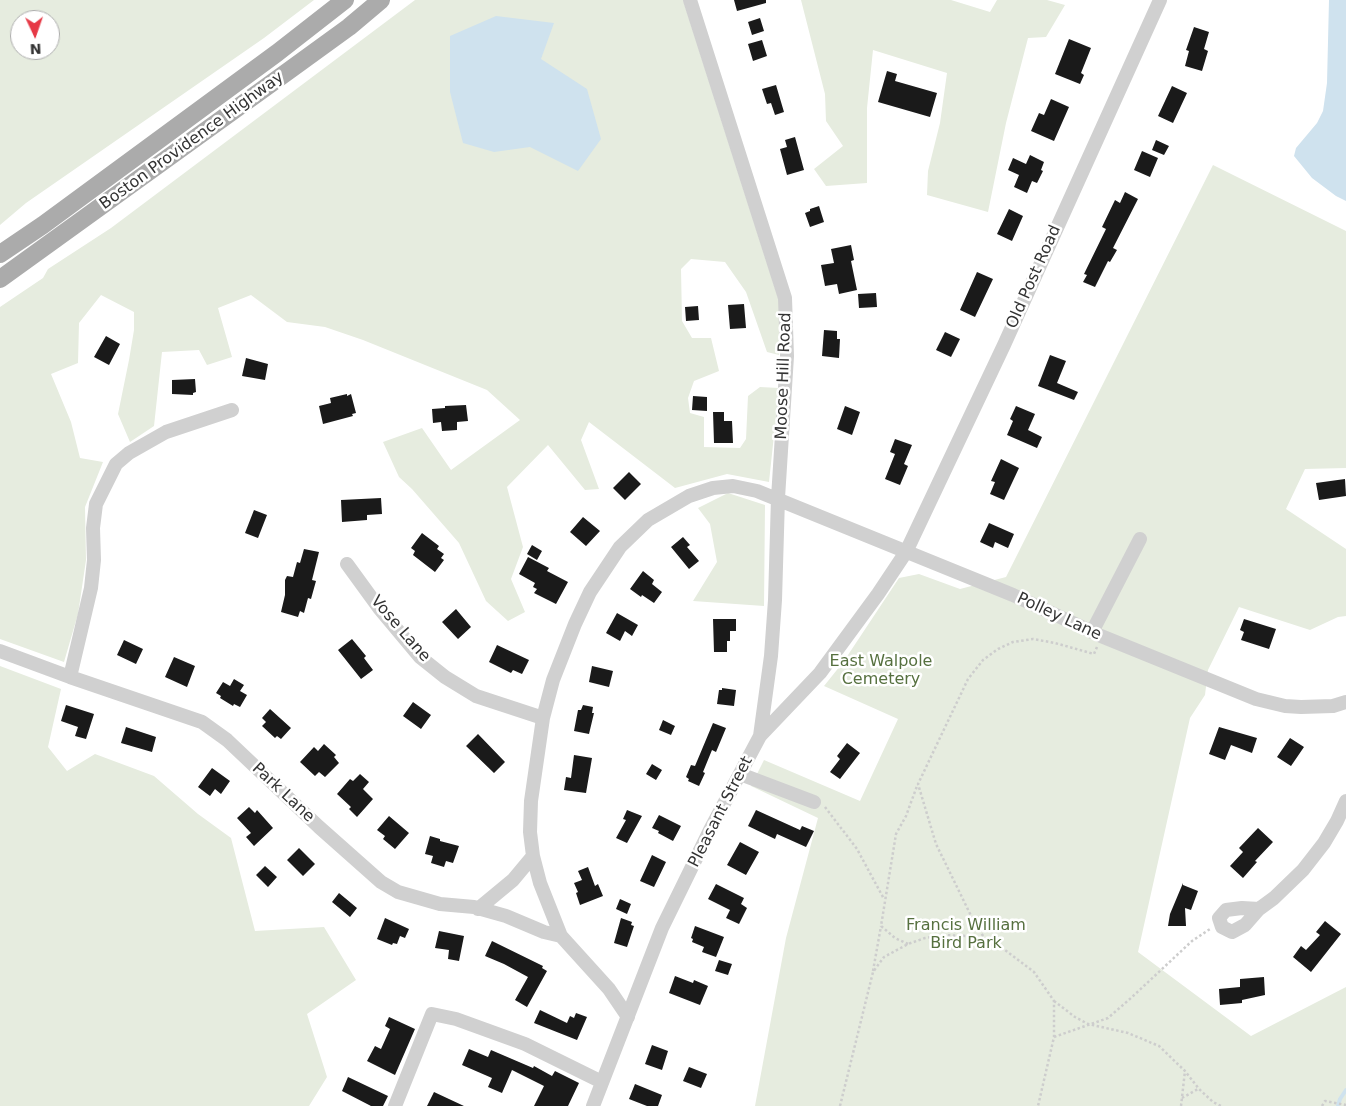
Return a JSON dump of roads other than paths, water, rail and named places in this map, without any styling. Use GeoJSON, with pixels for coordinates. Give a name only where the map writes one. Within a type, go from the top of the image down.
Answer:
{"type":"FeatureCollection","features":[{"type":"Feature","properties":{"kind":"main road","name":"Boston Providence Highway"},"geometry":{"type":"LineString","coordinates":[[0,254],[277,52],[345,0]]}},
{"type":"Feature","properties":{"kind":"main road","name":"Boston Providence Highway"},"geometry":{"type":"LineString","coordinates":[[0,279],[349,27],[381,0]]}},
{"type":"Feature","properties":{"kind":"street","name":"Moose Hill Road"},"geometry":{"type":"LineString","coordinates":[[690,0],[786,298],[787,356],[771,656],[760,736]]}},
{"type":"Feature","properties":{"kind":"street","name":"Old Post Road"},"geometry":{"type":"LineString","coordinates":[[906,552],[1004,345],[1160,0]]}},
{"type":"Feature","properties":{"kind":"street"},"geometry":{"type":"LineString","coordinates":[[70,677],[91,588],[94,560],[93,528],[96,504],[116,464],[129,453],[166,432],[232,410]]}},
{"type":"Feature","properties":{"kind":"street","name":"Polley Lane"},"geometry":{"type":"LineString","coordinates":[[561,936],[540,883],[533,856],[530,832],[531,801],[543,718],[558,664],[590,592],[620,547],[648,520],[689,496],[713,488],[733,486],[778,498],[1013,595],[1097,634],[1256,699],[1285,706],[1301,707],[1333,706],[1346,702]]}},
{"type":"Feature","properties":{"kind":"street"},"geometry":{"type":"LineString","coordinates":[[1097,634],[1140,539]]}},
{"type":"Feature","properties":{"kind":"street","name":"Pleasant Street"},"geometry":{"type":"LineString","coordinates":[[593,1106],[662,928],[710,830],[760,736],[820,672],[878,594],[906,552]]}},
{"type":"Feature","properties":{"kind":"street","name":"Vose Lane"},"geometry":{"type":"LineString","coordinates":[[347,564],[420,656],[445,677],[476,696],[543,718]]}},
{"type":"Feature","properties":{"kind":"street","name":"Park Lane"},"geometry":{"type":"LineString","coordinates":[[0,651],[202,722],[227,740],[319,827],[381,882],[398,892],[440,904],[478,909],[506,916],[544,932],[561,936]]}},
{"type":"Feature","properties":{"kind":"street"},"geometry":{"type":"LineString","coordinates":[[740,774],[814,802]]}},
{"type":"Feature","properties":{"kind":"street"},"geometry":{"type":"LineString","coordinates":[[1221,924],[1219,918],[1226,910],[1242,908],[1259,909],[1274,898],[1303,870],[1324,844],[1346,801]]}},
{"type":"Feature","properties":{"kind":"street"},"geometry":{"type":"LineString","coordinates":[[478,909],[513,880],[533,856]]}},
{"type":"Feature","properties":{"kind":"street"},"geometry":{"type":"LineString","coordinates":[[561,936],[608,989],[628,1017]]}},
{"type":"Feature","properties":{"kind":"street"},"geometry":{"type":"LineString","coordinates":[[395,1106],[432,1014],[456,1019],[525,1044],[602,1082]]}},
{"type":"Feature","properties":{"kind":"water"},"geometry":{"type":"Polygon","coordinates":[[[1329,0],[1346,0],[1346,201],[1312,178],[1294,156],[1296,148],[1317,123],[1323,111],[1327,83],[1329,0]]]}},
{"type":"Feature","properties":{"kind":"water"},"geometry":{"type":"Polygon","coordinates":[[[496,16],[554,23],[541,59],[587,89],[601,139],[578,171],[530,147],[494,152],[463,143],[450,92],[450,36],[496,16]]]}},
{"type":"Feature","properties":{"kind":"waterway"},"geometry":{"type":"LineString","coordinates":[[1338,1106],[1346,1090]]}},
{"type":"Feature","properties":{"kind":"park label","name":"East Walpole Cemetery"},"geometry":{"type":"Point","coordinates":[881,671]}},
{"type":"Feature","properties":{"kind":"park label","name":"Francis William Bird Park"},"geometry":{"type":"Point","coordinates":[966,935]}}]}
